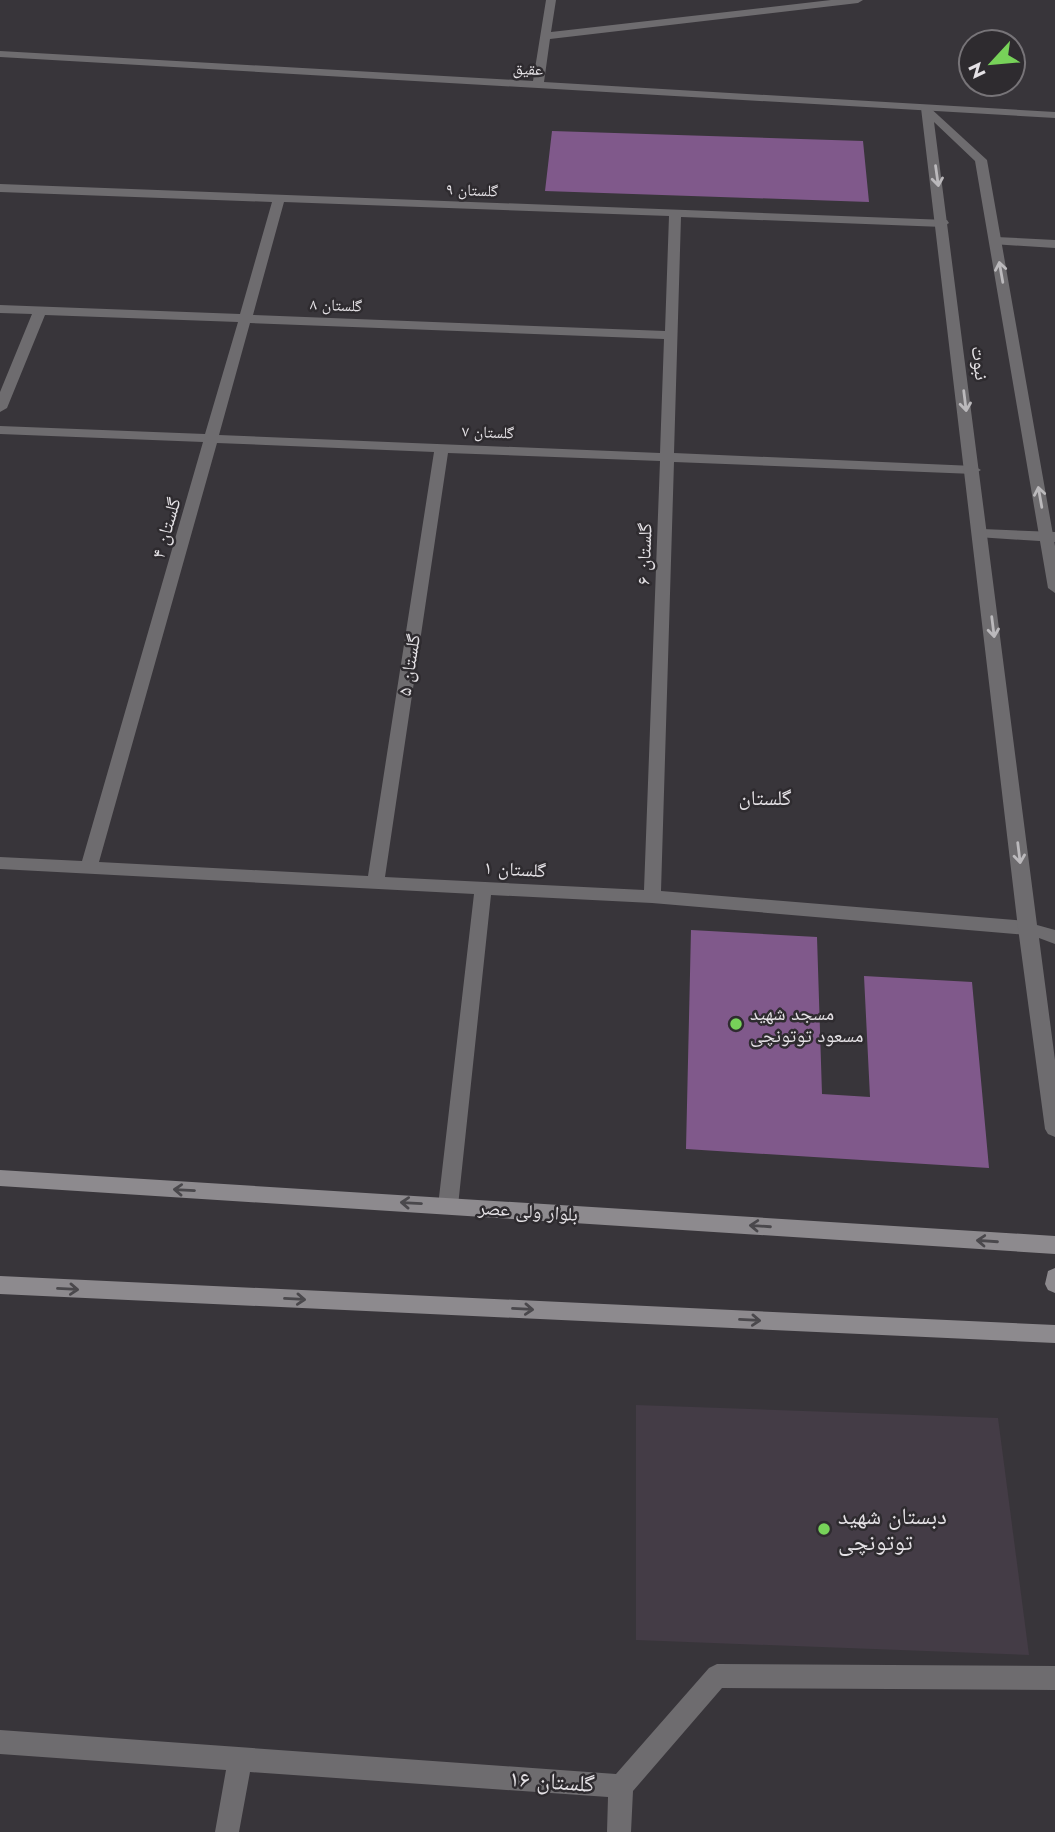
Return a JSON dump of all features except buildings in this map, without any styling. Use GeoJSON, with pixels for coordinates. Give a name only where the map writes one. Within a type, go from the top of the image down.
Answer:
{"type":"FeatureCollection","features":[{"type":"Feature","properties":{"kind":"main road","name":"بلوار ولی عصر"},"geometry":{"type":"LineString","coordinates":[[0,1178],[1055,1245]]}},
{"type":"Feature","properties":{"kind":"main road"},"geometry":{"type":"LineString","coordinates":[[1055,1277],[1055,1284]]}},
{"type":"Feature","properties":{"kind":"main road"},"geometry":{"type":"LineString","coordinates":[[0,1285],[1055,1334]]}},
{"type":"Feature","properties":{"kind":"street"},"geometry":{"type":"LineString","coordinates":[[538,85],[551,0]]}},
{"type":"Feature","properties":{"kind":"street"},"geometry":{"type":"LineString","coordinates":[[546,36],[858,0]]}},
{"type":"Feature","properties":{"kind":"street","name":"عقیق"},"geometry":{"type":"LineString","coordinates":[[0,54],[1055,116]]}},
{"type":"Feature","properties":{"kind":"street","name":"نبوت"},"geometry":{"type":"LineString","coordinates":[[928,108],[982,534],[1027,928],[1055,1129]]}},
{"type":"Feature","properties":{"kind":"street","name":"نبوت"},"geometry":{"type":"LineString","coordinates":[[928,108],[981,160],[1051,537],[1055,588]]}},
{"type":"Feature","properties":{"kind":"street","name":"گلستان ۹"},"geometry":{"type":"LineString","coordinates":[[0,188],[943,223]]}},
{"type":"Feature","properties":{"kind":"street","name":"گلستان ۴"},"geometry":{"type":"LineString","coordinates":[[89,868],[279,199]]}},
{"type":"Feature","properties":{"kind":"street","name":"گلستان ۶"},"geometry":{"type":"LineString","coordinates":[[652,897],[675,213]]}},
{"type":"Feature","properties":{"kind":"street"},"geometry":{"type":"LineString","coordinates":[[996,241],[1055,244]]}},
{"type":"Feature","properties":{"kind":"street","name":"گلستان ۸"},"geometry":{"type":"LineString","coordinates":[[0,309],[671,335]]}},
{"type":"Feature","properties":{"kind":"street"},"geometry":{"type":"LineString","coordinates":[[0,408],[3,393],[40,311]]}},
{"type":"Feature","properties":{"kind":"street","name":"گلستان ۷"},"geometry":{"type":"LineString","coordinates":[[0,430],[974,470]]}},
{"type":"Feature","properties":{"kind":"street","name":"گلستان ۵"},"geometry":{"type":"LineString","coordinates":[[375,883],[442,448]]}},
{"type":"Feature","properties":{"kind":"street"},"geometry":{"type":"LineString","coordinates":[[982,534],[1051,537]]}},
{"type":"Feature","properties":{"kind":"street","name":"گلستان ۱"},"geometry":{"type":"LineString","coordinates":[[0,863],[652,897],[1027,928],[1055,937]]}},
{"type":"Feature","properties":{"kind":"street"},"geometry":{"type":"LineString","coordinates":[[448,1206],[483,888]]}},
{"type":"Feature","properties":{"kind":"street","name":"گلستان ۱۶"},"geometry":{"type":"LineString","coordinates":[[0,1742],[621,1786],[718,1676],[1055,1678]]}},
{"type":"Feature","properties":{"kind":"street"},"geometry":{"type":"LineString","coordinates":[[228,1832],[240,1758]]}},
{"type":"Feature","properties":{"kind":"street"},"geometry":{"type":"LineString","coordinates":[[619,1832],[621,1786]]}},
{"type":"Feature","properties":{"kind":"shaded area","name":"دبستان شهید توتونچی"},"geometry":{"type":"Polygon","coordinates":[[[636,1405],[998,1418],[1029,1655],[636,1640],[636,1405]]]}},
{"type":"Feature","properties":{"kind":"place","name":"مسجد شهید مسعود توتونچی"},"geometry":{"type":"Point","coordinates":[736,1024]}},
{"type":"Feature","properties":{"kind":"place","name":"دبستان شهید توتونچی"},"geometry":{"type":"Point","coordinates":[824,1529]}},
{"type":"Feature","properties":{"kind":"district","name":"گلستان"},"geometry":{"type":"Point","coordinates":[765,798]}}]}
